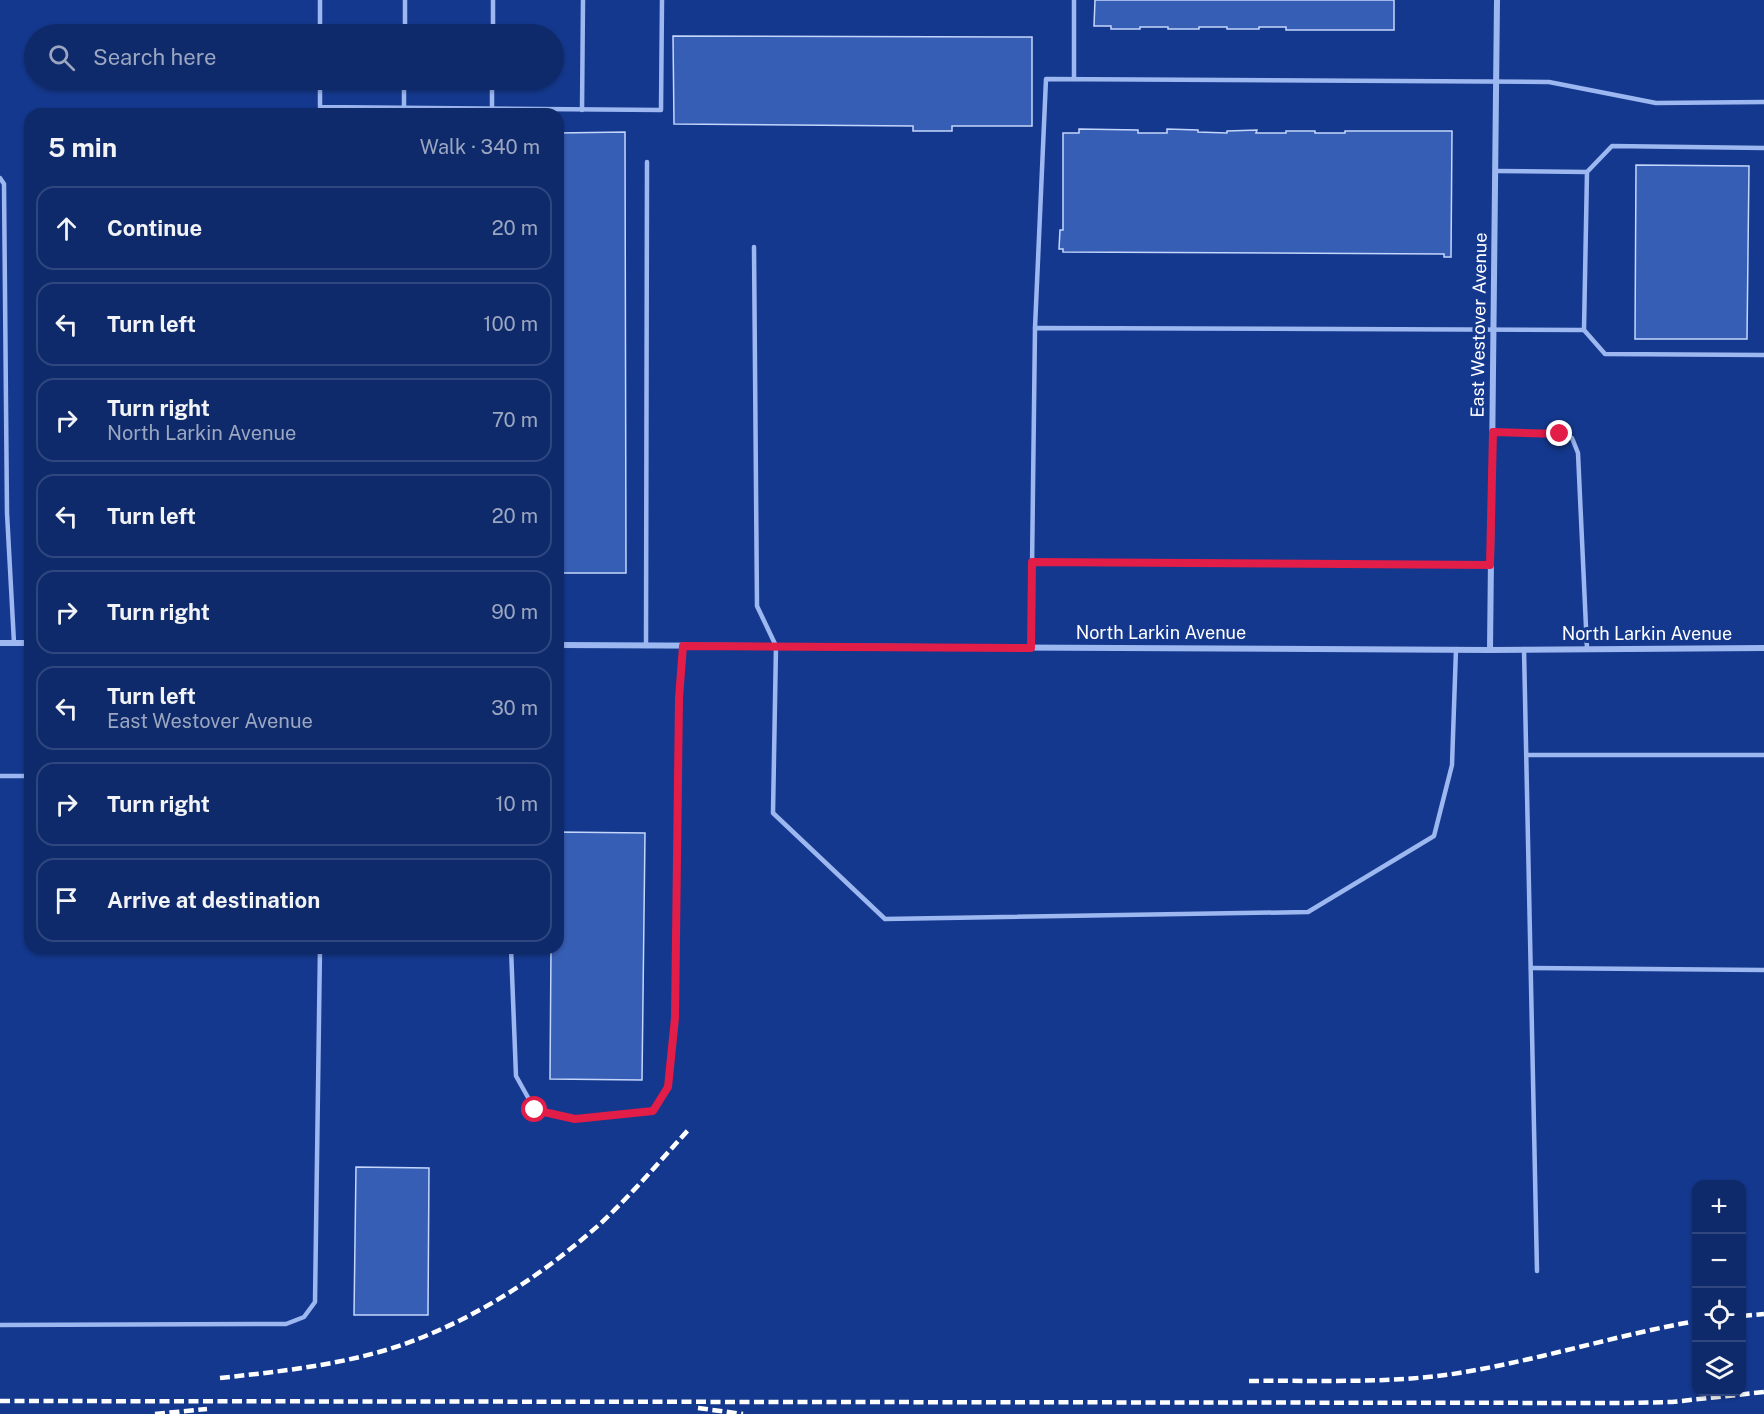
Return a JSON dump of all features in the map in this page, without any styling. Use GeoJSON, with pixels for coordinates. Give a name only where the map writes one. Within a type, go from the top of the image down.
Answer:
{"type":"FeatureCollection","features":[{"type":"Feature","properties":{"kind":"street","name":"East Westover Avenue"},"geometry":{"type":"LineString","coordinates":[[1490,650],[1497,0]]}},
{"type":"Feature","properties":{"kind":"street"},"geometry":{"type":"LineString","coordinates":[[0,643],[24,643]]}},
{"type":"Feature","properties":{"kind":"street","name":"North Larkin Avenue"},"geometry":{"type":"LineString","coordinates":[[564,645],[1490,650],[1764,648]]}},
{"type":"Feature","properties":{"kind":"lane"},"geometry":{"type":"LineString","coordinates":[[320,0],[320,24]]}},
{"type":"Feature","properties":{"kind":"lane"},"geometry":{"type":"LineString","coordinates":[[405,0],[405,24]]}},
{"type":"Feature","properties":{"kind":"lane"},"geometry":{"type":"LineString","coordinates":[[493,0],[493,24]]}},
{"type":"Feature","properties":{"kind":"lane"},"geometry":{"type":"LineString","coordinates":[[582,110],[583,0]]}},
{"type":"Feature","properties":{"kind":"lane"},"geometry":{"type":"LineString","coordinates":[[564,110],[661,110],[662,0]]}},
{"type":"Feature","properties":{"kind":"lane"},"geometry":{"type":"LineString","coordinates":[[1074,0],[1074,79]]}},
{"type":"Feature","properties":{"kind":"lane"},"geometry":{"type":"LineString","coordinates":[[1031,648],[1035,328],[1046,79],[1549,82],[1656,103],[1764,102]]}},
{"type":"Feature","properties":{"kind":"lane"},"geometry":{"type":"LineString","coordinates":[[320,90],[320,107],[404,108],[404,90]]}},
{"type":"Feature","properties":{"kind":"lane"},"geometry":{"type":"LineString","coordinates":[[492,90],[492,108]]}},
{"type":"Feature","properties":{"kind":"lane"},"geometry":{"type":"LineString","coordinates":[[1764,148],[1612,146],[1587,172],[1584,330],[1605,354],[1764,355]]}},
{"type":"Feature","properties":{"kind":"lane"},"geometry":{"type":"LineString","coordinates":[[646,646],[647,162]]}},
{"type":"Feature","properties":{"kind":"lane"},"geometry":{"type":"LineString","coordinates":[[1496,171],[1587,172]]}},
{"type":"Feature","properties":{"kind":"lane"},"geometry":{"type":"LineString","coordinates":[[0,178],[4,184],[7,513],[14,643]]}},
{"type":"Feature","properties":{"kind":"lane"},"geometry":{"type":"LineString","coordinates":[[754,247],[756,606],[776,646],[773,813],[885,919],[1308,912],[1434,836],[1452,765],[1456,649]]}},
{"type":"Feature","properties":{"kind":"lane"},"geometry":{"type":"LineString","coordinates":[[1035,328],[1584,330]]}},
{"type":"Feature","properties":{"kind":"lane"},"geometry":{"type":"LineString","coordinates":[[1493,432],[1560,434],[1572,438],[1578,453],[1587,649]]}},
{"type":"Feature","properties":{"kind":"lane"},"geometry":{"type":"LineString","coordinates":[[1032,562],[1490,565]]}},
{"type":"Feature","properties":{"kind":"lane"},"geometry":{"type":"LineString","coordinates":[[511,954],[516,1076],[535,1110],[575,1119],[653,1111],[668,1087],[675,1018],[679,698],[683,646]]}},
{"type":"Feature","properties":{"kind":"lane"},"geometry":{"type":"LineString","coordinates":[[1524,649],[1537,1271]]}},
{"type":"Feature","properties":{"kind":"lane"},"geometry":{"type":"LineString","coordinates":[[1527,755],[1764,755]]}},
{"type":"Feature","properties":{"kind":"lane"},"geometry":{"type":"LineString","coordinates":[[0,776],[24,776]]}},
{"type":"Feature","properties":{"kind":"lane"},"geometry":{"type":"LineString","coordinates":[[0,1324],[286,1324],[304,1317],[315,1302],[320,954]]}},
{"type":"Feature","properties":{"kind":"lane"},"geometry":{"type":"LineString","coordinates":[[1531,968],[1764,970]]}},
{"type":"Feature","properties":{"kind":"building"},"geometry":{"type":"Polygon","coordinates":[[[1095,0],[1394,0],[1394,30],[1286,30],[1286,27],[1111,29],[1111,26],[1094,26],[1095,0]]]}},
{"type":"Feature","properties":{"kind":"building"},"geometry":{"type":"Polygon","coordinates":[[[673,36],[1032,37],[1032,126],[952,126],[952,131],[913,131],[913,126],[674,124],[673,36]]]}},
{"type":"Feature","properties":{"kind":"building"},"geometry":{"type":"Polygon","coordinates":[[[1079,129],[1138,130],[1138,133],[1167,133],[1167,129],[1227,133],[1227,131],[1257,130],[1256,133],[1452,131],[1451,257],[1444,257],[1444,254],[1063,252],[1063,249],[1059,249],[1060,230],[1063,230],[1063,133],[1079,133],[1079,129]]]}},
{"type":"Feature","properties":{"kind":"building"},"geometry":{"type":"Polygon","coordinates":[[[625,132],[626,573],[564,573],[564,133],[625,132]]]}},
{"type":"Feature","properties":{"kind":"building"},"geometry":{"type":"Polygon","coordinates":[[[1636,165],[1749,166],[1747,339],[1635,339],[1636,165]]]}},
{"type":"Feature","properties":{"kind":"building"},"geometry":{"type":"Polygon","coordinates":[[[564,832],[645,833],[642,1080],[550,1079],[551,954],[564,954],[564,832]]]}},
{"type":"Feature","properties":{"kind":"building"},"geometry":{"type":"Polygon","coordinates":[[[356,1167],[429,1168],[428,1315],[354,1315],[356,1167]]]}},
{"type":"Feature","properties":{"kind":"railway"},"geometry":{"type":"LineString","coordinates":[[220,1378],[303,1368],[366,1356],[415,1340],[472,1314],[552,1264],[600,1224],[690,1128]]}},
{"type":"Feature","properties":{"kind":"railway"},"geometry":{"type":"LineString","coordinates":[[1746,1316],[1764,1314]]}},
{"type":"Feature","properties":{"kind":"railway"},"geometry":{"type":"LineString","coordinates":[[1249,1381],[1381,1380],[1459,1373],[1692,1322]]}},
{"type":"Feature","properties":{"kind":"railway"},"geometry":{"type":"LineString","coordinates":[[0,1401],[1624,1403],[1672,1402],[1764,1392]]}},
{"type":"Feature","properties":{"kind":"railway"},"geometry":{"type":"LineString","coordinates":[[698,1408],[743,1414]]}},
{"type":"Feature","properties":{"kind":"railway"},"geometry":{"type":"LineString","coordinates":[[155,1414],[207,1409]]}},
{"type":"Feature","properties":{"kind":"route"},"geometry":{"type":"LineString","coordinates":[[535,1110],[575,1119],[653,1111],[668,1087],[675,1018],[679,698],[683,646],[1031,648],[1032,562],[1490,565],[1493,432],[1560,434]]}}]}
